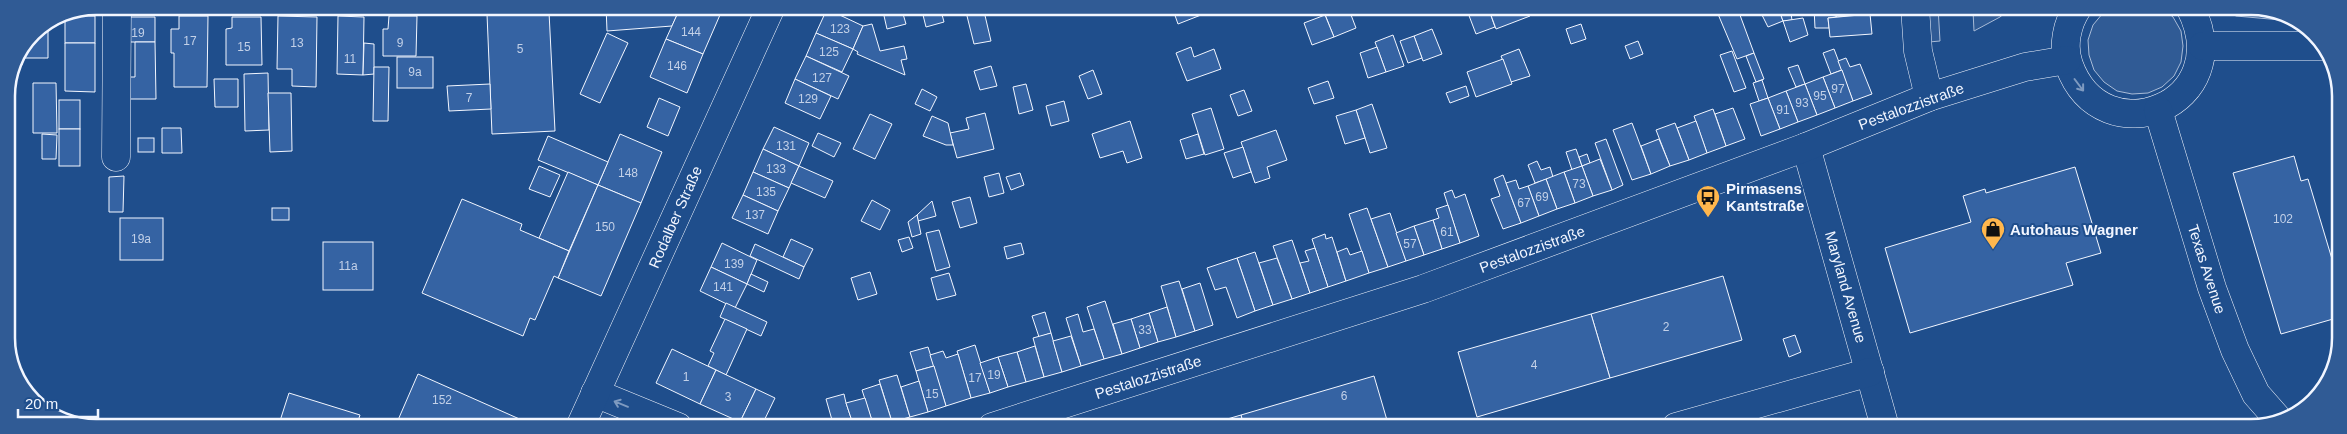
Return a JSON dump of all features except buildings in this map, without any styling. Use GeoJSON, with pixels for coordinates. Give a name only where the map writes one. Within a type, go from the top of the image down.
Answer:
{"type":"FeatureCollection","features":[{"type":"Feature","properties":{"kind":"street"},"geometry":{"type":"LineString","coordinates":[[116,157],[117,15]]}},
{"type":"Feature","properties":{"kind":"street","name":"Rodalber Straße"},"geometry":{"type":"LineString","coordinates":[[584,419],[767,15]]}},
{"type":"Feature","properties":{"kind":"street"},"geometry":{"type":"LineString","coordinates":[[1916,15],[1918,51],[1929,97]]}},
{"type":"Feature","properties":{"kind":"street"},"geometry":{"type":"LineString","coordinates":[[2073,15],[2065,37],[2067,60],[2074,78],[2085,94],[2101,105],[2119,112],[2138,114],[2158,110],[2176,100],[2190,85],[2199,66],[2203,46],[2199,24],[2194,15]]}},
{"type":"Feature","properties":{"kind":"street"},"geometry":{"type":"LineString","coordinates":[[2203,46],[2314,46]]}},
{"type":"Feature","properties":{"kind":"street","name":"Pestalozzistraße"},"geometry":{"type":"LineString","coordinates":[[1035,419],[1423,289],[1806,147],[1929,97],[2025,67],[2067,60]]}},
{"type":"Feature","properties":{"kind":"street","name":"Texas Avenue"},"geometry":{"type":"LineString","coordinates":[[2158,110],[2212,288],[2235,350],[2256,394],[2274,415]]}},
{"type":"Feature","properties":{"kind":"street","name":"Maryland Avenue"},"geometry":{"type":"LineString","coordinates":[[1806,147],[1883,419]]}},
{"type":"Feature","properties":{"kind":"street"},"geometry":{"type":"LineString","coordinates":[[1704,419],[1870,372]]}},
{"type":"Feature","properties":{"kind":"street"},"geometry":{"type":"LineString","coordinates":[[595,393],[658,419]]}},
{"type":"Feature","properties":{"kind":"shaded area"},"geometry":{"type":"Polygon","coordinates":[[[1927,15],[1938,15],[1940,41],[1929,42],[1927,15]]]}},
{"type":"Feature","properties":{"kind":"shaded area"},"geometry":{"type":"Polygon","coordinates":[[[1973,15],[2002,15],[2000,17],[1974,31],[1973,15]]]}},
{"type":"Feature","properties":{"kind":"shaded area"},"geometry":{"type":"Polygon","coordinates":[[[2101,15],[2171,15],[2181,31],[2183,46],[2181,62],[2174,76],[2162,87],[2148,93],[2132,94],[2117,91],[2104,82],[2094,70],[2089,55],[2088,40],[2093,25],[2101,15]]]}},
{"type":"Feature","properties":{"kind":"shaded area"},"geometry":{"type":"Polygon","coordinates":[[[2234,15],[2251,15],[2279,20],[2234,15]]]}},
{"type":"Feature","properties":{"kind":"place","name":"Pirmasens Kantstraße"},"geometry":{"type":"Point","coordinates":[1708,218]}},
{"type":"Feature","properties":{"kind":"place","name":"Autohaus Wagner"},"geometry":{"type":"Point","coordinates":[1993,250]}}]}
